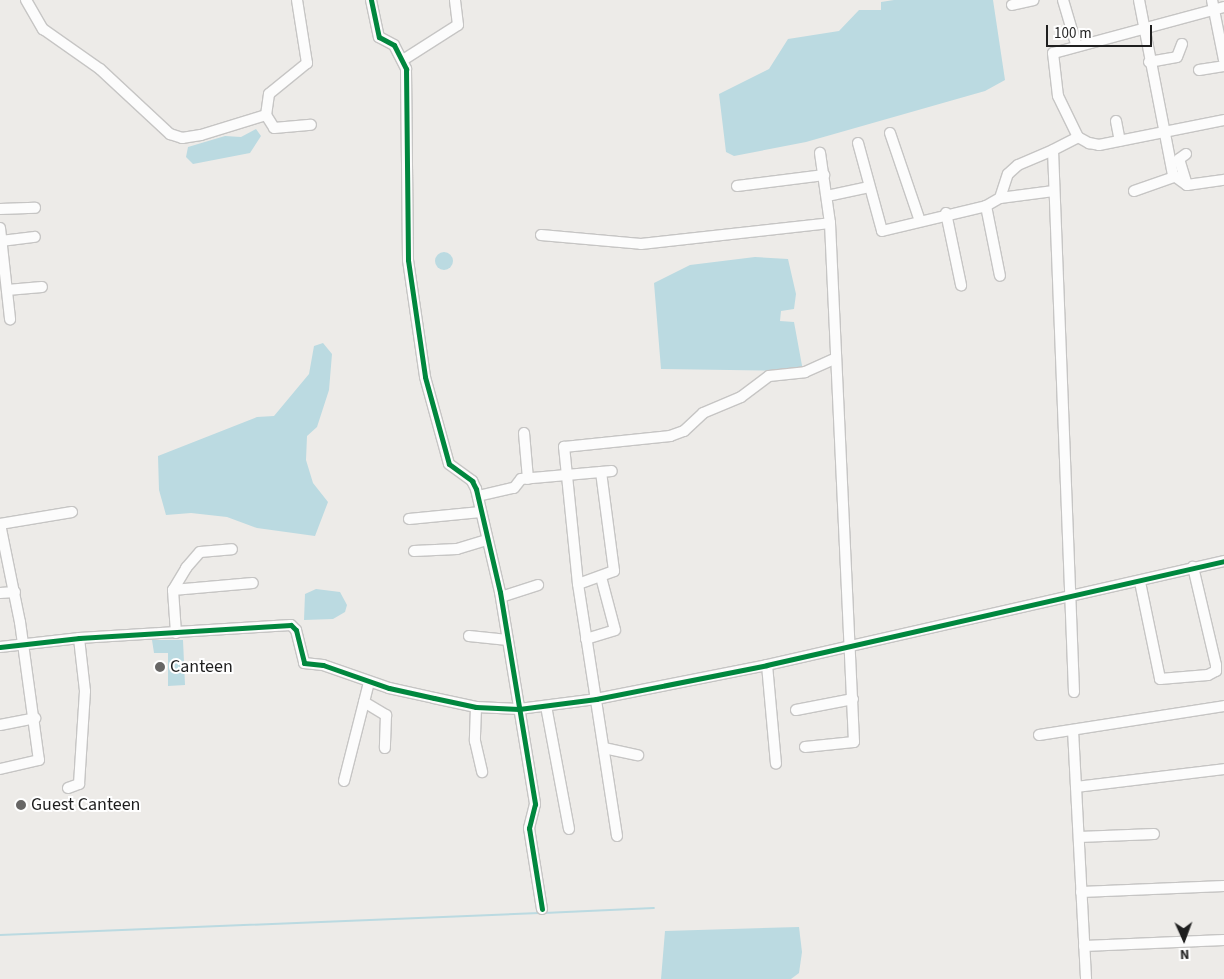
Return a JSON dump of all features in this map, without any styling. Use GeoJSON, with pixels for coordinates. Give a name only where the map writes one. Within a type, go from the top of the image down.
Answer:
{"type":"FeatureCollection","features":[{"type":"Feature","properties":{"kind":"street"},"geometry":{"type":"LineString","coordinates":[[26,0],[43,28],[100,69],[170,134],[182,138],[201,135],[266,115]]}},
{"type":"Feature","properties":{"kind":"street"},"geometry":{"type":"LineString","coordinates":[[297,0],[307,63],[269,94],[266,115],[274,128],[311,125]]}},
{"type":"Feature","properties":{"kind":"street"},"geometry":{"type":"LineString","coordinates":[[371,0],[379,37],[394,45],[404,60],[408,81],[408,260],[425,377],[449,464],[472,481],[478,496],[501,597],[535,804],[529,828],[542,909]]}},
{"type":"Feature","properties":{"kind":"street"},"geometry":{"type":"LineString","coordinates":[[404,60],[458,25],[455,0]]}},
{"type":"Feature","properties":{"kind":"street"},"geometry":{"type":"LineString","coordinates":[[1012,5],[1033,0]]}},
{"type":"Feature","properties":{"kind":"street"},"geometry":{"type":"LineString","coordinates":[[1063,0],[1076,44]]}},
{"type":"Feature","properties":{"kind":"street"},"geometry":{"type":"LineString","coordinates":[[1138,0],[1162,132],[1174,177],[1188,185],[1224,180]]}},
{"type":"Feature","properties":{"kind":"street"},"geometry":{"type":"LineString","coordinates":[[1213,5],[1224,60]]}},
{"type":"Feature","properties":{"kind":"street"},"geometry":{"type":"LineString","coordinates":[[1224,7],[1213,5],[1143,27],[1076,44],[1053,53],[1058,96],[1078,137],[1099,145],[1224,120]]}},
{"type":"Feature","properties":{"kind":"street"},"geometry":{"type":"LineString","coordinates":[[1149,62],[1177,57],[1182,44]]}},
{"type":"Feature","properties":{"kind":"street"},"geometry":{"type":"LineString","coordinates":[[1199,70],[1224,66]]}},
{"type":"Feature","properties":{"kind":"street"},"geometry":{"type":"LineString","coordinates":[[1116,121],[1120,141]]}},
{"type":"Feature","properties":{"kind":"street"},"geometry":{"type":"LineString","coordinates":[[890,133],[920,220]]}},
{"type":"Feature","properties":{"kind":"street"},"geometry":{"type":"LineString","coordinates":[[1000,198],[1008,174],[1028,158],[1053,150],[1078,137]]}},
{"type":"Feature","properties":{"kind":"street"},"geometry":{"type":"LineString","coordinates":[[858,142],[882,231],[946,213],[986,206],[1000,198],[1054,191]]}},
{"type":"Feature","properties":{"kind":"street"},"geometry":{"type":"LineString","coordinates":[[1053,150],[1074,692]]}},
{"type":"Feature","properties":{"kind":"street"},"geometry":{"type":"LineString","coordinates":[[805,747],[854,742],[830,223],[820,153]]}},
{"type":"Feature","properties":{"kind":"street"},"geometry":{"type":"LineString","coordinates":[[1186,154],[1179,159],[1188,185]]}},
{"type":"Feature","properties":{"kind":"street"},"geometry":{"type":"LineString","coordinates":[[737,186],[824,175]]}},
{"type":"Feature","properties":{"kind":"street"},"geometry":{"type":"LineString","coordinates":[[1134,191],[1174,177]]}},
{"type":"Feature","properties":{"kind":"street"},"geometry":{"type":"LineString","coordinates":[[827,196],[869,187]]}},
{"type":"Feature","properties":{"kind":"street"},"geometry":{"type":"LineString","coordinates":[[986,206],[1000,276]]}},
{"type":"Feature","properties":{"kind":"street"},"geometry":{"type":"LineString","coordinates":[[0,209],[35,208]]}},
{"type":"Feature","properties":{"kind":"street"},"geometry":{"type":"LineString","coordinates":[[946,213],[961,285]]}},
{"type":"Feature","properties":{"kind":"street"},"geometry":{"type":"LineString","coordinates":[[541,235],[642,244],[830,223]]}},
{"type":"Feature","properties":{"kind":"street"},"geometry":{"type":"LineString","coordinates":[[0,228],[10,319]]}},
{"type":"Feature","properties":{"kind":"street"},"geometry":{"type":"LineString","coordinates":[[1,241],[35,237]]}},
{"type":"Feature","properties":{"kind":"street"},"geometry":{"type":"LineString","coordinates":[[7,290],[42,287]]}},
{"type":"Feature","properties":{"kind":"street"},"geometry":{"type":"LineString","coordinates":[[617,836],[578,584],[564,447],[670,436],[684,431],[703,413],[741,397],[769,376],[805,372],[836,358]]}},
{"type":"Feature","properties":{"kind":"street"},"geometry":{"type":"LineString","coordinates":[[524,433],[528,479]]}},
{"type":"Feature","properties":{"kind":"street"},"geometry":{"type":"LineString","coordinates":[[478,496],[514,488],[521,479],[612,471]]}},
{"type":"Feature","properties":{"kind":"street"},"geometry":{"type":"LineString","coordinates":[[578,584],[601,577],[614,569],[601,472]]}},
{"type":"Feature","properties":{"kind":"street"},"geometry":{"type":"LineString","coordinates":[[0,769],[38,762],[35,718],[22,647],[15,592],[0,524],[72,512]]}},
{"type":"Feature","properties":{"kind":"street"},"geometry":{"type":"LineString","coordinates":[[409,519],[481,512]]}},
{"type":"Feature","properties":{"kind":"street"},"geometry":{"type":"LineString","coordinates":[[414,551],[457,548],[487,540]]}},
{"type":"Feature","properties":{"kind":"street"},"geometry":{"type":"LineString","coordinates":[[176,633],[173,590],[197,554],[232,549]]}},
{"type":"Feature","properties":{"kind":"street"},"geometry":{"type":"LineString","coordinates":[[0,647],[22,647],[79,638],[291,625],[296,630],[304,663],[323,665],[369,682],[476,706],[519,709],[596,699],[767,665],[1140,582],[1193,567],[1224,561]]}},
{"type":"Feature","properties":{"kind":"street"},"geometry":{"type":"LineString","coordinates":[[1140,582],[1160,679],[1208,675],[1216,671],[1216,665],[1193,567]]}},
{"type":"Feature","properties":{"kind":"street"},"geometry":{"type":"LineString","coordinates":[[586,638],[614,630],[601,577]]}},
{"type":"Feature","properties":{"kind":"street"},"geometry":{"type":"LineString","coordinates":[[173,590],[253,583]]}},
{"type":"Feature","properties":{"kind":"street"},"geometry":{"type":"LineString","coordinates":[[501,597],[538,585]]}},
{"type":"Feature","properties":{"kind":"street"},"geometry":{"type":"LineString","coordinates":[[0,593],[15,592]]}},
{"type":"Feature","properties":{"kind":"street"},"geometry":{"type":"LineString","coordinates":[[469,636],[508,640]]}},
{"type":"Feature","properties":{"kind":"street"},"geometry":{"type":"LineString","coordinates":[[68,788],[80,784],[85,691],[79,638]]}},
{"type":"Feature","properties":{"kind":"street"},"geometry":{"type":"LineString","coordinates":[[767,665],[776,764]]}},
{"type":"Feature","properties":{"kind":"street"},"geometry":{"type":"LineString","coordinates":[[344,781],[369,682]]}},
{"type":"Feature","properties":{"kind":"street"},"geometry":{"type":"LineString","coordinates":[[796,710],[853,699]]}},
{"type":"Feature","properties":{"kind":"street"},"geometry":{"type":"LineString","coordinates":[[364,702],[386,715],[386,748]]}},
{"type":"Feature","properties":{"kind":"street"},"geometry":{"type":"LineString","coordinates":[[476,706],[475,741],[482,772]]}},
{"type":"Feature","properties":{"kind":"street"},"geometry":{"type":"LineString","coordinates":[[546,706],[569,829]]}},
{"type":"Feature","properties":{"kind":"street"},"geometry":{"type":"LineString","coordinates":[[1040,735],[1224,706]]}},
{"type":"Feature","properties":{"kind":"street"},"geometry":{"type":"LineString","coordinates":[[0,724],[35,718]]}},
{"type":"Feature","properties":{"kind":"street"},"geometry":{"type":"LineString","coordinates":[[1073,730],[1086,979]]}},
{"type":"Feature","properties":{"kind":"street"},"geometry":{"type":"LineString","coordinates":[[604,748],[638,755]]}},
{"type":"Feature","properties":{"kind":"street"},"geometry":{"type":"LineString","coordinates":[[1076,787],[1224,769]]}},
{"type":"Feature","properties":{"kind":"street"},"geometry":{"type":"LineString","coordinates":[[1156,778],[1224,774]]}},
{"type":"Feature","properties":{"kind":"street"},"geometry":{"type":"LineString","coordinates":[[1079,837],[1154,834]]}},
{"type":"Feature","properties":{"kind":"street"},"geometry":{"type":"LineString","coordinates":[[1082,892],[1224,886]]}},
{"type":"Feature","properties":{"kind":"street"},"geometry":{"type":"LineString","coordinates":[[1084,946],[1224,940]]}},
{"type":"Feature","properties":{"kind":"water"},"geometry":{"type":"Polygon","coordinates":[[[894,0],[993,0],[1005,80],[985,91],[806,142],[734,156],[726,152],[719,94],[769,69],[788,39],[839,31],[859,10],[881,10],[881,2],[894,0]]]}},
{"type":"Feature","properties":{"kind":"water"},"geometry":{"type":"Polygon","coordinates":[[[256,129],[261,136],[250,153],[193,164],[186,157],[188,147],[225,136],[241,137],[256,129]]]}},
{"type":"Feature","properties":{"kind":"water"},"geometry":{"type":"Polygon","coordinates":[[[444,252],[450,255],[453,261],[450,267],[444,270],[438,267],[435,261],[438,255],[444,252]]]}},
{"type":"Feature","properties":{"kind":"water"},"geometry":{"type":"Polygon","coordinates":[[[755,257],[788,259],[796,294],[794,309],[781,311],[780,321],[794,322],[803,371],[661,369],[654,283],[690,265],[755,257]]]}},
{"type":"Feature","properties":{"kind":"water"},"geometry":{"type":"Polygon","coordinates":[[[323,343],[332,354],[329,390],[317,427],[307,436],[306,460],[313,483],[328,502],[315,536],[257,528],[227,517],[191,513],[166,515],[159,490],[158,456],[257,417],[274,416],[309,374],[314,346],[323,343]]]}},
{"type":"Feature","properties":{"kind":"water"},"geometry":{"type":"Polygon","coordinates":[[[316,589],[340,592],[347,605],[345,612],[333,619],[304,620],[305,594],[316,589]]]}},
{"type":"Feature","properties":{"kind":"water"},"geometry":{"type":"Polygon","coordinates":[[[152,640],[183,640],[185,685],[168,686],[168,653],[154,653],[152,640]]]}},
{"type":"Feature","properties":{"kind":"water"},"geometry":{"type":"Polygon","coordinates":[[[799,927],[802,952],[799,973],[791,979],[661,979],[665,931],[799,927]]]}},
{"type":"Feature","properties":{"kind":"waterway"},"geometry":{"type":"LineString","coordinates":[[544,913],[654,908]]}},
{"type":"Feature","properties":{"kind":"waterway"},"geometry":{"type":"LineString","coordinates":[[0,935],[540,913]]}},
{"type":"Feature","properties":{"kind":"cycle path"},"geometry":{"type":"LineString","coordinates":[[371,0],[379,37],[394,45],[406,69],[408,260],[425,377],[449,464],[472,481],[476,489],[500,592],[535,804],[529,828],[542,909]]}},
{"type":"Feature","properties":{"kind":"cycle path"},"geometry":{"type":"LineString","coordinates":[[0,647],[79,638],[291,625],[296,630],[304,663],[323,665],[389,688],[476,707],[519,709],[596,699],[767,665],[1224,561]]}},
{"type":"Feature","properties":{"kind":"place","name":"Canteen"},"geometry":{"type":"Point","coordinates":[160,667]}},
{"type":"Feature","properties":{"kind":"place","name":"Guest Canteen"},"geometry":{"type":"Point","coordinates":[21,805]}}]}
